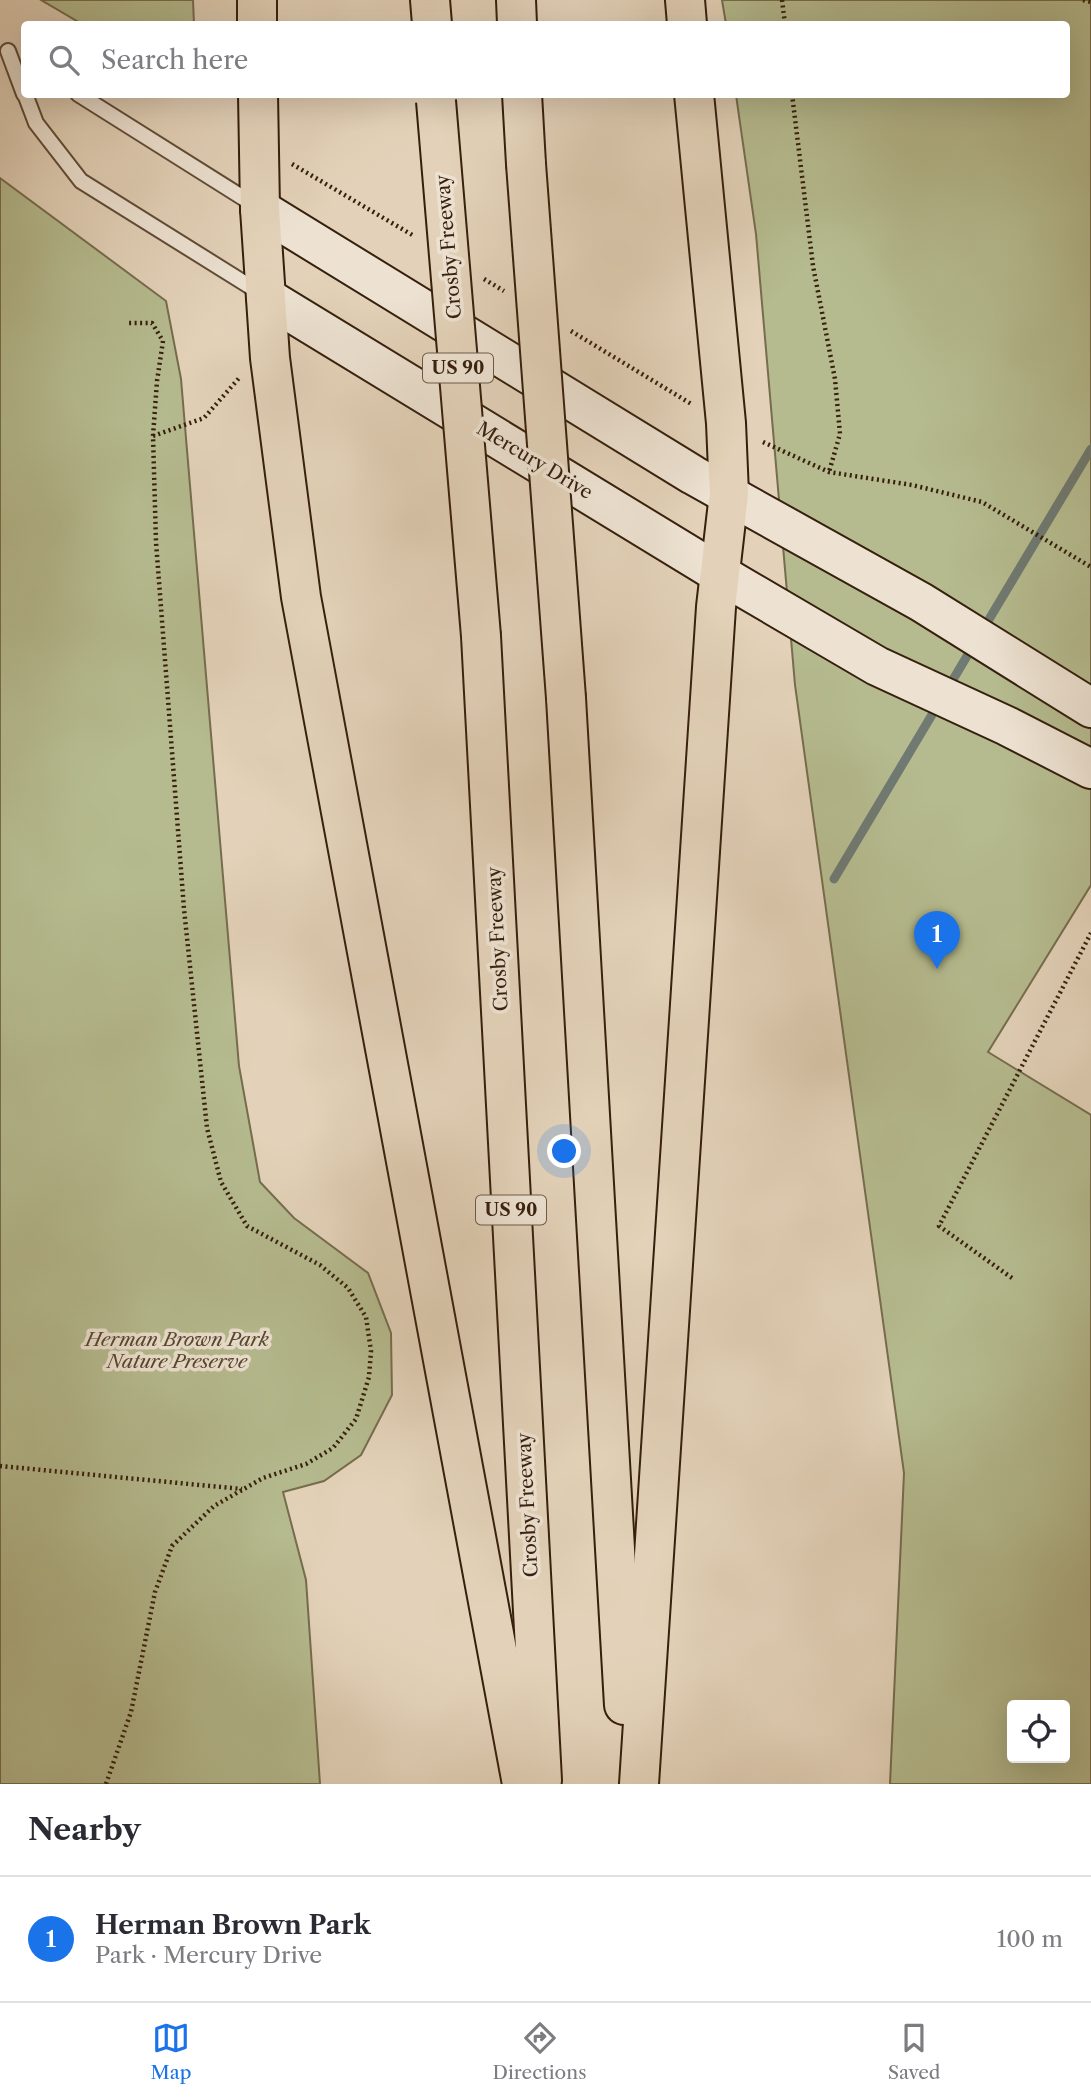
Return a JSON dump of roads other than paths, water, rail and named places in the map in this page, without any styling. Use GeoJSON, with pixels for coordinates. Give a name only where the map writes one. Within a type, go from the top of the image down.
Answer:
{"type":"FeatureCollection","features":[{"type":"Feature","properties":{"kind":"highway"},"geometry":{"type":"LineString","coordinates":[[257,0],[257,21]]}},
{"type":"Feature","properties":{"kind":"highway"},"geometry":{"type":"LineString","coordinates":[[430,0],[432,21]]}},
{"type":"Feature","properties":{"kind":"highway"},"geometry":{"type":"LineString","coordinates":[[516,0],[517,21]]}},
{"type":"Feature","properties":{"kind":"highway"},"geometry":{"type":"LineString","coordinates":[[685,0],[687,21]]}},
{"type":"Feature","properties":{"kind":"highway"},"geometry":{"type":"LineString","coordinates":[[258,98],[260,209],[270,358],[302,597],[522,1784]]}},
{"type":"Feature","properties":{"kind":"highway","name":"Crosby Freeway"},"geometry":{"type":"LineString","coordinates":[[436,98],[481,636],[542,1784]]}},
{"type":"Feature","properties":{"kind":"highway"},"geometry":{"type":"LineString","coordinates":[[522,98],[566,698],[628,1784]]}},
{"type":"Feature","properties":{"kind":"highway"},"geometry":{"type":"LineString","coordinates":[[639,1784],[720,574],[729,494],[726,423],[694,98]]}},
{"type":"Feature","properties":{"kind":"street"},"geometry":{"type":"LineString","coordinates":[[260,209],[729,494],[921,602],[1039,673],[1091,708]]}},
{"type":"Feature","properties":{"kind":"street","name":"Mercury Drive"},"geometry":{"type":"LineString","coordinates":[[267,297],[720,574],[877,666],[1007,726],[1091,769]]}},
{"type":"Feature","properties":{"kind":"lane","name":"Mercury Drive"},"geometry":{"type":"LineString","coordinates":[[4,49],[21,59]]}},
{"type":"Feature","properties":{"kind":"lane","name":"Mercury Drive"},"geometry":{"type":"LineString","coordinates":[[4,49],[21,85]]}},
{"type":"Feature","properties":{"kind":"lane","name":"Mercury Drive"},"geometry":{"type":"LineString","coordinates":[[27,98],[36,123],[81,181],[267,297]]}},
{"type":"Feature","properties":{"kind":"lane"},"geometry":{"type":"LineString","coordinates":[[84,98],[260,209]]}},
{"type":"Feature","properties":{"kind":"waterway"},"geometry":{"type":"LineString","coordinates":[[982,631],[1091,449]]}},
{"type":"Feature","properties":{"kind":"waterway"},"geometry":{"type":"LineString","coordinates":[[948,688],[973,646]]}},
{"type":"Feature","properties":{"kind":"waterway"},"geometry":{"type":"LineString","coordinates":[[834,879],[939,703]]}},
{"type":"Feature","properties":{"kind":"place","name":"Herman Brown Park"},"geometry":{"type":"Point","coordinates":[937,969]}},
{"type":"Feature","properties":{"kind":"park label","name":"Herman Brown Park Nature Preserve"},"geometry":{"type":"Point","coordinates":[177,1350]}}]}
